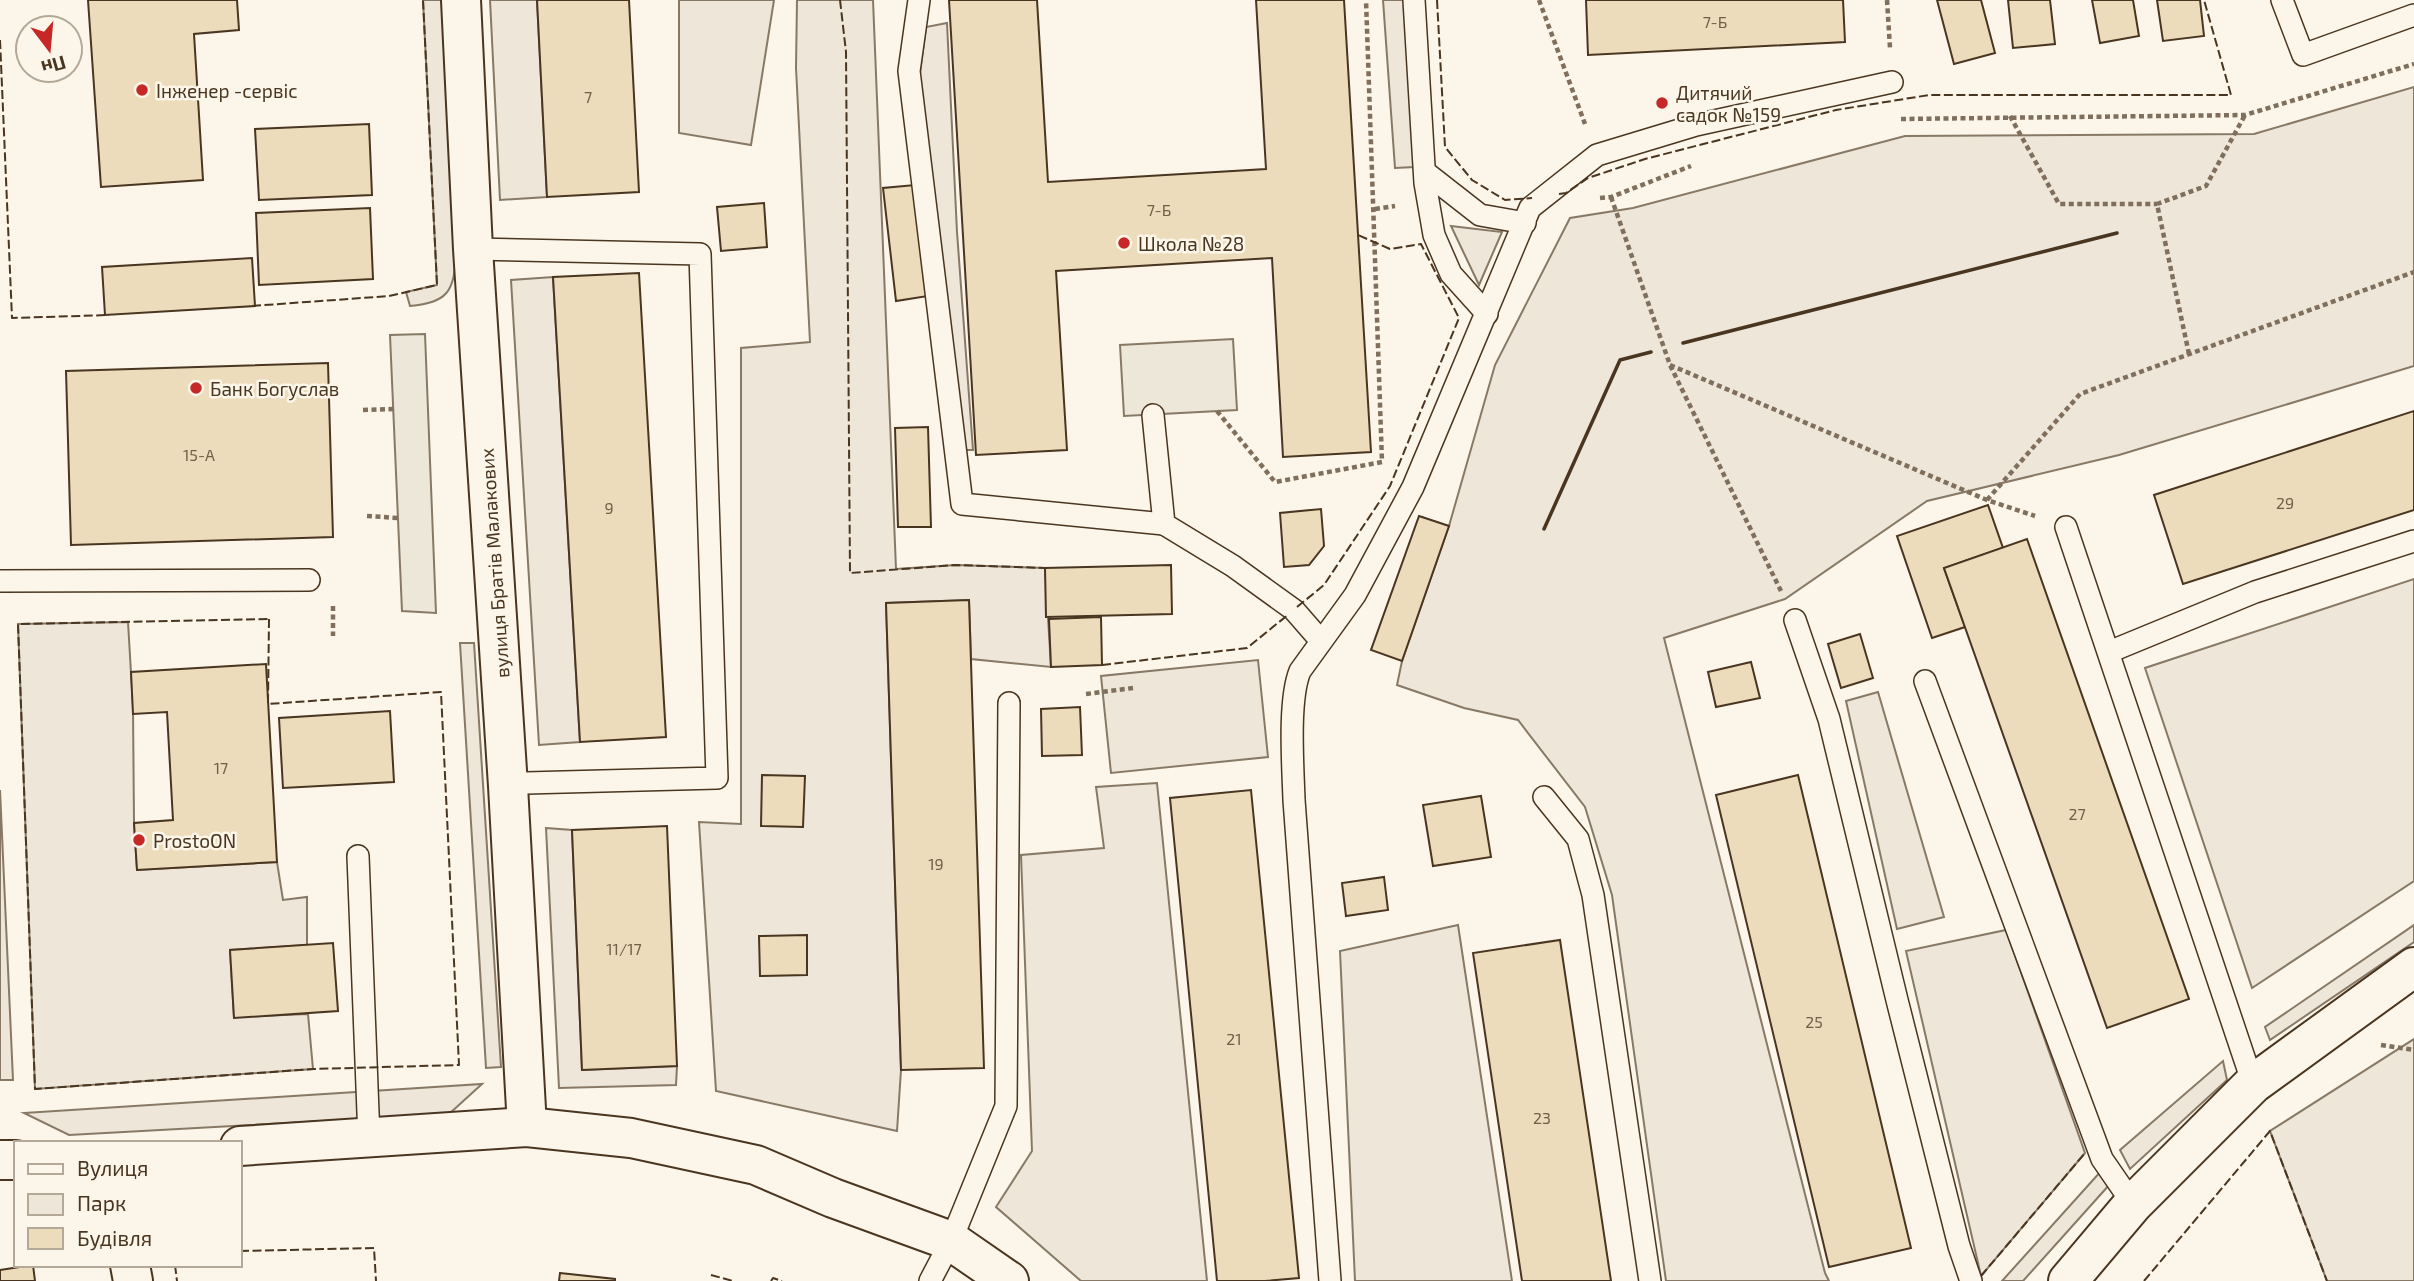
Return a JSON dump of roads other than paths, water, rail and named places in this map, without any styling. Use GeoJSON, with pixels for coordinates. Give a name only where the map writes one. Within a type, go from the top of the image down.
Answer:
{"type":"FeatureCollection","features":[{"type":"Feature","properties":{"kind":"street","name":"вулиця Братів Малакових"},"geometry":{"type":"LineString","coordinates":[[461,0],[473,249],[527,1127]]}},
{"type":"Feature","properties":{"kind":"street"},"geometry":{"type":"LineString","coordinates":[[2068,1281],[2133,1204],[2253,1084],[2414,967]]}},
{"type":"Feature","properties":{"kind":"street"},"geometry":{"type":"LineString","coordinates":[[242,1146],[527,1127],[631,1138],[756,1165],[834,1198],[951,1241],[1009,1281]]}},
{"type":"Feature","properties":{"kind":"lane"},"geometry":{"type":"LineString","coordinates":[[919,0],[908,71],[962,504],[1164,524],[1233,566],[1294,610],[1321,641]]}},
{"type":"Feature","properties":{"kind":"lane"},"geometry":{"type":"LineString","coordinates":[[1414,0],[1425,172],[1434,235],[1451,274],[1487,314]]}},
{"type":"Feature","properties":{"kind":"lane"},"geometry":{"type":"LineString","coordinates":[[2282,0],[2303,55],[2414,15]]}},
{"type":"Feature","properties":{"kind":"lane"},"geometry":{"type":"LineString","coordinates":[[1330,1281],[1294,800],[1293,741],[1296,681],[1300,671],[1355,595],[1412,487],[1530,208],[1597,155],[1696,125],[1892,82]]}},
{"type":"Feature","properties":{"kind":"lane"},"geometry":{"type":"LineString","coordinates":[[1425,172],[1479,215],[1525,223]]}},
{"type":"Feature","properties":{"kind":"lane"},"geometry":{"type":"LineString","coordinates":[[473,249],[700,254],[718,778],[526,783],[508,786]]}},
{"type":"Feature","properties":{"kind":"lane"},"geometry":{"type":"LineString","coordinates":[[1153,415],[1164,524]]}},
{"type":"Feature","properties":{"kind":"lane"},"geometry":{"type":"LineString","coordinates":[[2066,527],[2253,1084]]}},
{"type":"Feature","properties":{"kind":"lane"},"geometry":{"type":"LineString","coordinates":[[2109,652],[2255,592],[2414,541]]}},
{"type":"Feature","properties":{"kind":"lane"},"geometry":{"type":"LineString","coordinates":[[0,581],[309,580]]}},
{"type":"Feature","properties":{"kind":"lane"},"geometry":{"type":"LineString","coordinates":[[1795,620],[1829,719],[1959,1246],[1971,1281]]}},
{"type":"Feature","properties":{"kind":"lane"},"geometry":{"type":"LineString","coordinates":[[1925,681],[2102,1159],[2133,1204]]}},
{"type":"Feature","properties":{"kind":"lane"},"geometry":{"type":"LineString","coordinates":[[930,1281],[951,1241],[1006,1106],[1009,703]]}},
{"type":"Feature","properties":{"kind":"lane"},"geometry":{"type":"LineString","coordinates":[[1544,797],[1578,839],[1593,895],[1650,1281]]}},
{"type":"Feature","properties":{"kind":"lane"},"geometry":{"type":"LineString","coordinates":[[358,856],[369,1138]]}},
{"type":"Feature","properties":{"kind":"place","name":"Інженер -сервіс"},"geometry":{"type":"Point","coordinates":[142,90]}},
{"type":"Feature","properties":{"kind":"place","name":"Дитячий садок №159"},"geometry":{"type":"Point","coordinates":[1662,103]}},
{"type":"Feature","properties":{"kind":"place","name":"Школа №28"},"geometry":{"type":"Point","coordinates":[1124,243]}},
{"type":"Feature","properties":{"kind":"place","name":"Банк Богуслав"},"geometry":{"type":"Point","coordinates":[196,388]}},
{"type":"Feature","properties":{"kind":"place","name":"ProstoON"},"geometry":{"type":"Point","coordinates":[139,840]}}]}
